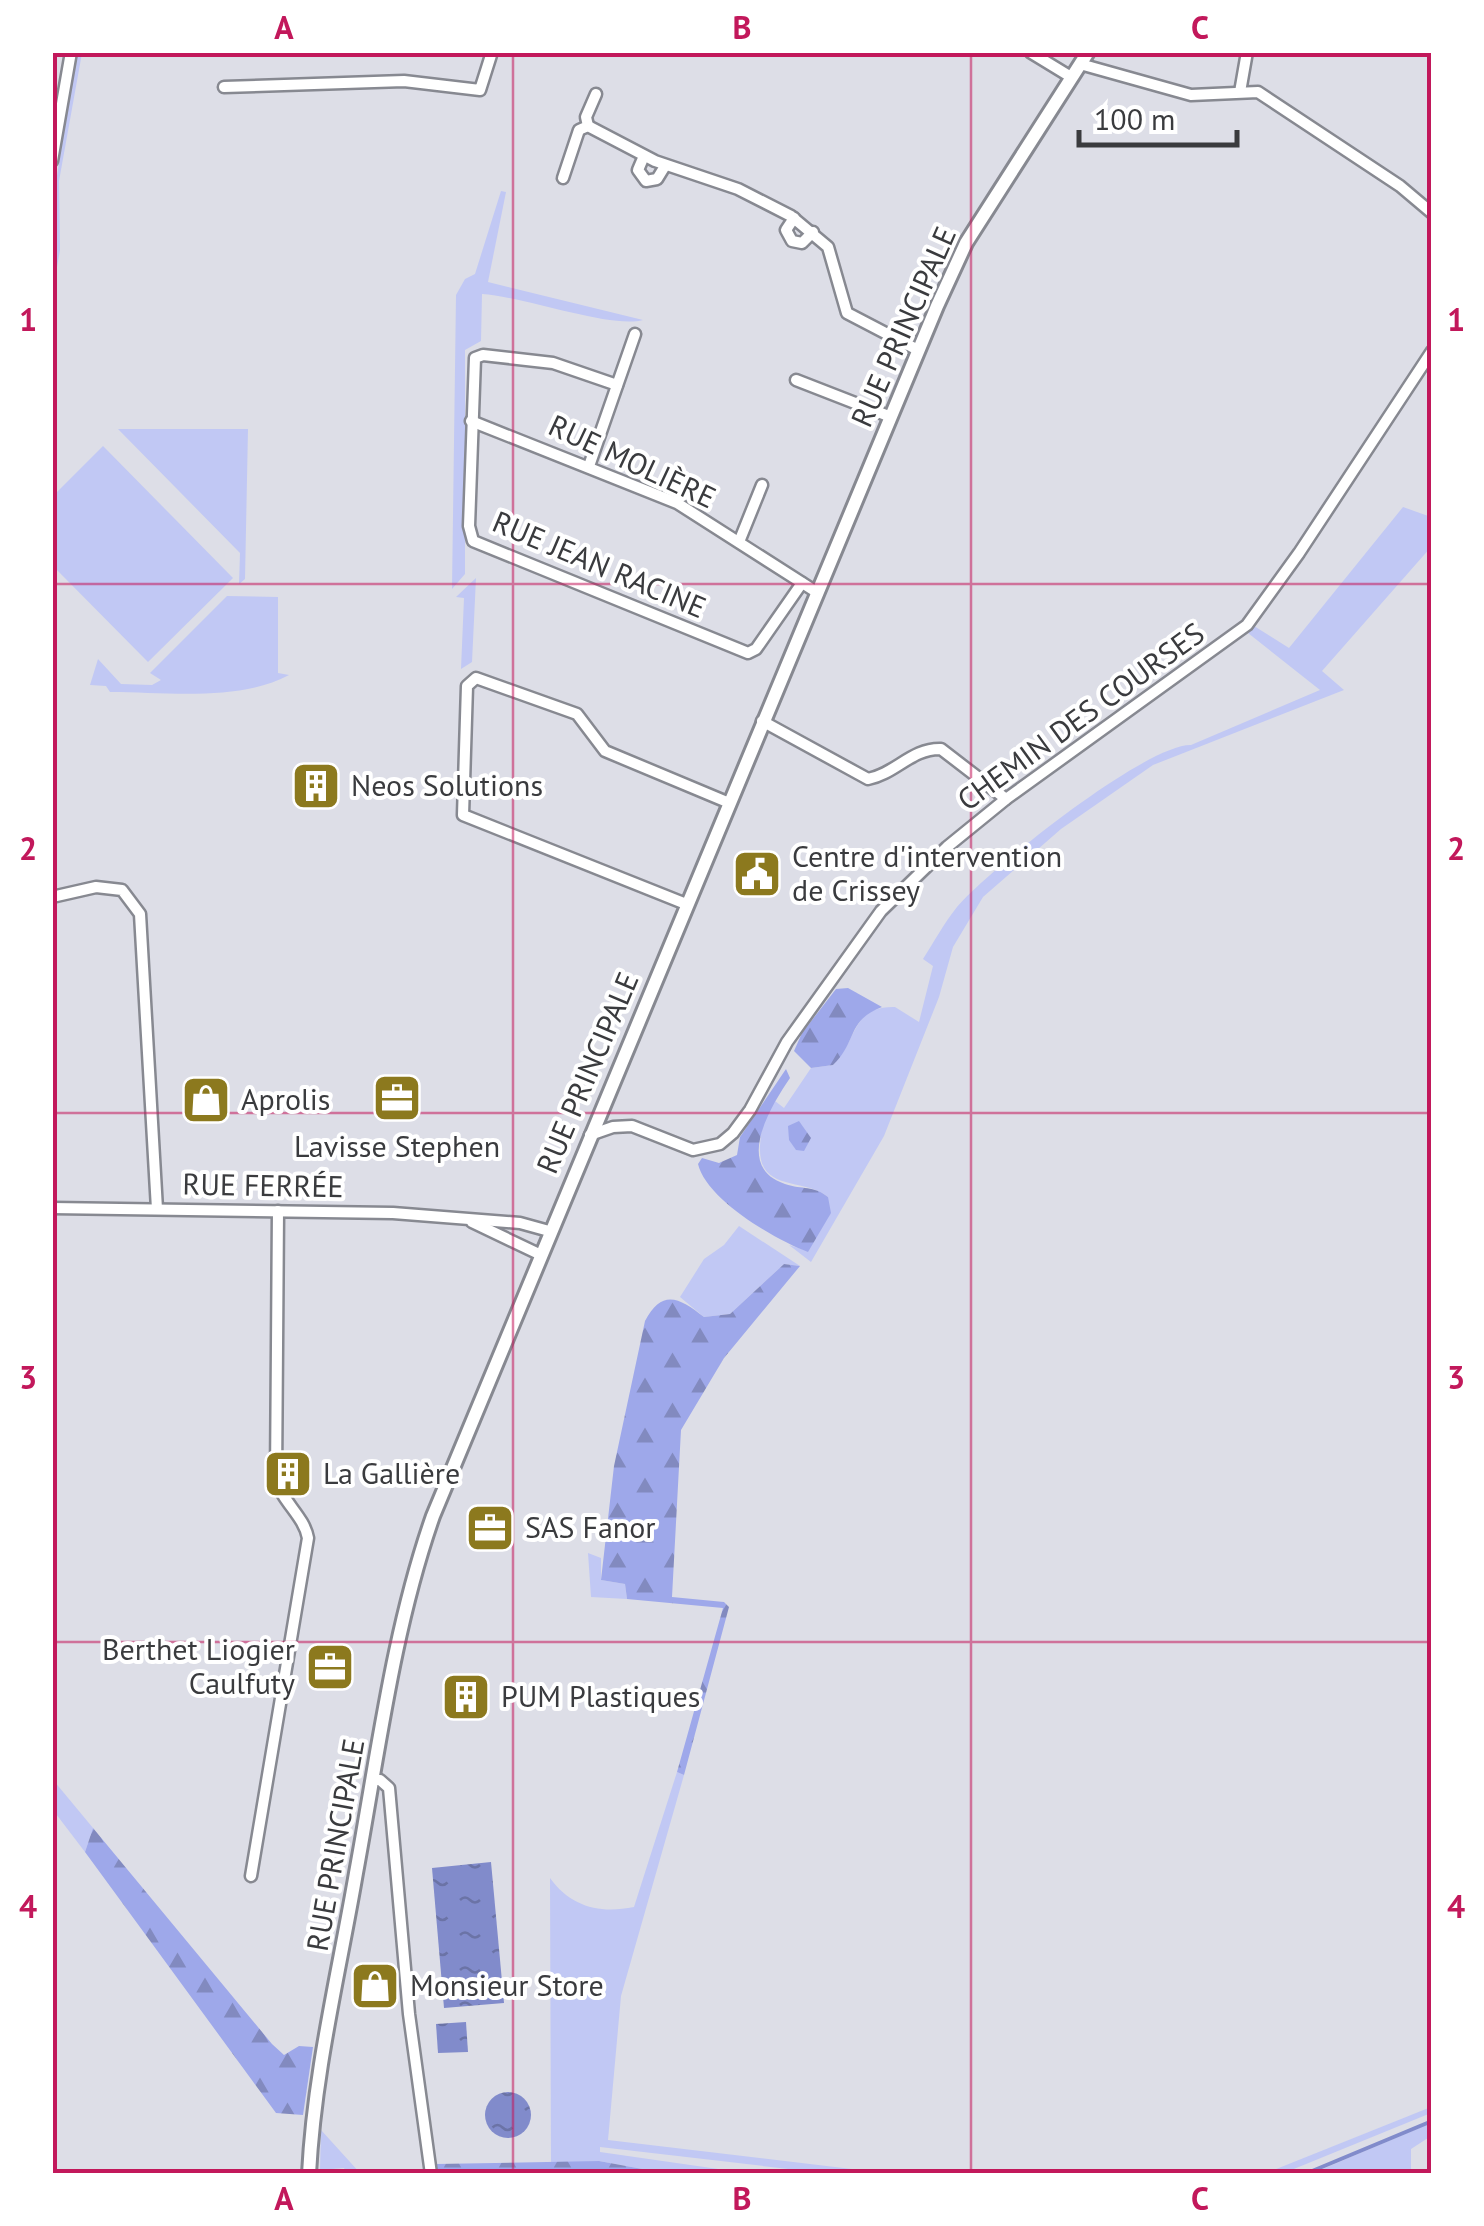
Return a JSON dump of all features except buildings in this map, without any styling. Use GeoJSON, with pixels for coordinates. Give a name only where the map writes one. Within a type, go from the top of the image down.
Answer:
{"type":"FeatureCollection","features":[{"type":"Feature","properties":{"kind":"street"},"geometry":{"type":"LineString","coordinates":[[52,161],[71,52]]}},
{"type":"Feature","properties":{"kind":"street"},"geometry":{"type":"LineString","coordinates":[[224,87],[404,81],[480,90],[492,52]]}},
{"type":"Feature","properties":{"kind":"street"},"geometry":{"type":"LineString","coordinates":[[1030,52],[1191,95],[1258,92],[1431,210]]}},
{"type":"Feature","properties":{"kind":"street"},"geometry":{"type":"LineString","coordinates":[[1240,92],[1247,52]]}},
{"type":"Feature","properties":{"kind":"street","name":"RUE PRINCIPALE"},"geometry":{"type":"LineString","coordinates":[[309,2174],[318,2089],[373,1780],[419,1555],[549,1230],[918,350],[966,243],[1080,64]]}},
{"type":"Feature","properties":{"kind":"street"},"geometry":{"type":"LineString","coordinates":[[588,126],[586,116],[596,94]]}},
{"type":"Feature","properties":{"kind":"street"},"geometry":{"type":"LineString","coordinates":[[588,126],[665,166],[738,189],[794,218],[830,252],[847,313],[918,350]]}},
{"type":"Feature","properties":{"kind":"street"},"geometry":{"type":"LineString","coordinates":[[563,178],[580,130],[588,126]]}},
{"type":"Feature","properties":{"kind":"street"},"geometry":{"type":"LineString","coordinates":[[644,156],[638,170],[646,181],[657,178],[665,166]]}},
{"type":"Feature","properties":{"kind":"street"},"geometry":{"type":"LineString","coordinates":[[794,218],[786,230],[792,241],[802,243],[813,232]]}},
{"type":"Feature","properties":{"kind":"street"},"geometry":{"type":"LineString","coordinates":[[589,466],[635,334]]}},
{"type":"Feature","properties":{"kind":"street","name":"CHEMIN DES COURSES"},"geometry":{"type":"LineString","coordinates":[[590,1135],[613,1127],[632,1126],[687,1148],[712,1148],[733,1132],[750,1110],[787,1042],[881,911],[947,847],[1006,799],[1247,625],[1300,554],[1432,351]]}},
{"type":"Feature","properties":{"kind":"street","name":"RUE JEAN RACINE"},"geometry":{"type":"LineString","coordinates":[[618,385],[552,363],[479,356],[472,366],[469,526],[477,544],[748,653],[756,649],[802,583]]}},
{"type":"Feature","properties":{"kind":"street"},"geometry":{"type":"LineString","coordinates":[[796,380],[891,416]]}},
{"type":"Feature","properties":{"kind":"street","name":"RUE MOLIÈRE"},"geometry":{"type":"LineString","coordinates":[[471,421],[677,504],[818,592]]}},
{"type":"Feature","properties":{"kind":"street"},"geometry":{"type":"LineString","coordinates":[[738,542],[762,485]]}},
{"type":"Feature","properties":{"kind":"street"},"geometry":{"type":"LineString","coordinates":[[686,904],[468,818],[460,810],[467,686],[476,678],[577,714],[605,751],[727,802]]}},
{"type":"Feature","properties":{"kind":"street"},"geometry":{"type":"LineString","coordinates":[[762,721],[868,778],[885,774],[921,751],[940,749],[1006,799]]}},
{"type":"Feature","properties":{"kind":"street"},"geometry":{"type":"LineString","coordinates":[[52,896],[96,887],[122,890],[140,914],[157,1209]]}},
{"type":"Feature","properties":{"kind":"street","name":"RUE FERRÉE"},"geometry":{"type":"LineString","coordinates":[[52,1208],[392,1213],[520,1223],[549,1230]]}},
{"type":"Feature","properties":{"kind":"street"},"geometry":{"type":"LineString","coordinates":[[251,1876],[308,1538],[305,1526],[284,1502],[276,1479],[278,1211]]}},
{"type":"Feature","properties":{"kind":"street","name":"RUE FERRÉE"},"geometry":{"type":"LineString","coordinates":[[472,1222],[540,1254]]}},
{"type":"Feature","properties":{"kind":"street"},"geometry":{"type":"LineString","coordinates":[[373,1780],[380,1780],[389,1788],[409,2014],[431,2174]]}},
{"type":"Feature","properties":{"kind":"shaded area"},"geometry":{"type":"Polygon","coordinates":[[[77,53],[82,53],[59,181],[60,250],[53,290],[53,200],[77,53]]]}},
{"type":"Feature","properties":{"kind":"shaded area"},"geometry":{"type":"Polygon","coordinates":[[[501,191],[506,192],[488,282],[643,320],[590,317],[482,294],[481,341],[465,350],[465,574],[452,589],[456,295],[465,279],[475,274],[501,191]]]}},
{"type":"Feature","properties":{"kind":"shaded area"},"geometry":{"type":"Polygon","coordinates":[[[118,429],[248,429],[245,579],[239,584],[240,553],[118,429]]]}},
{"type":"Feature","properties":{"kind":"shaded area"},"geometry":{"type":"Polygon","coordinates":[[[103,446],[233,578],[148,662],[53,566],[53,496],[103,446]]]}},
{"type":"Feature","properties":{"kind":"shaded area"},"geometry":{"type":"Polygon","coordinates":[[[1403,507],[1431,517],[1431,547],[1322,671],[1344,690],[1153,765],[1061,829],[983,897],[953,947],[939,997],[884,1136],[811,1262],[789,1245],[808,1251],[828,1197],[774,1178],[766,1171],[760,1146],[764,1122],[775,1101],[784,1108],[811,1068],[833,1065],[870,1012],[895,1007],[919,1022],[933,966],[923,959],[952,913],[974,889],[1033,839],[1140,765],[1320,690],[1248,633],[1254,626],[1289,648],[1403,507]]]}},
{"type":"Feature","properties":{"kind":"shaded area"},"geometry":{"type":"Polygon","coordinates":[[[476,578],[472,662],[461,669],[464,598],[456,597],[476,578]]]}},
{"type":"Feature","properties":{"kind":"shaded area"},"geometry":{"type":"Polygon","coordinates":[[[227,596],[278,597],[278,673],[289,675],[248,689],[202,694],[110,692],[106,686],[90,685],[98,659],[121,684],[152,685],[161,680],[150,673],[227,596]]]}},
{"type":"Feature","properties":{"kind":"shaded area"},"geometry":{"type":"Polygon","coordinates":[[[739,1226],[800,1266],[784,1264],[730,1314],[704,1317],[680,1297],[704,1259],[724,1245],[739,1226]]]}},
{"type":"Feature","properties":{"kind":"shaded area"},"geometry":{"type":"Polygon","coordinates":[[[588,1553],[601,1558],[601,1580],[625,1584],[627,1599],[591,1597],[588,1553]]]}},
{"type":"Feature","properties":{"kind":"shaded area"},"geometry":{"type":"Polygon","coordinates":[[[677,1772],[684,1775],[621,1996],[608,2140],[885,2173],[823,2173],[600,2147],[600,2152],[739,2172],[664,2173],[599,2161],[551,2165],[550,1878],[567,1896],[587,1906],[609,1910],[634,1907],[677,1772]]]}},
{"type":"Feature","properties":{"kind":"shaded area"},"geometry":{"type":"Polygon","coordinates":[[[54,1781],[93,1828],[85,1852],[53,1810],[54,1781]]]}},
{"type":"Feature","properties":{"kind":"shaded area"},"geometry":{"type":"Polygon","coordinates":[[[1431,2107],[1431,2113],[1284,2173],[1266,2173],[1431,2107]]]}},
{"type":"Feature","properties":{"kind":"shaded area"},"geometry":{"type":"Polygon","coordinates":[[[1431,2123],[1431,2136],[1411,2149],[1411,2173],[1313,2173],[1431,2123]]]}},
{"type":"Feature","properties":{"kind":"shaded area"},"geometry":{"type":"Polygon","coordinates":[[[321,2130],[360,2173],[347,2173],[344,2168],[320,2170],[321,2130]]]}},
{"type":"Feature","properties":{"kind":"green space"},"geometry":{"type":"Polygon","coordinates":[[[848,988],[882,1007],[857,1025],[833,1065],[811,1068],[794,1051],[802,1033],[836,989],[848,988]]]}},
{"type":"Feature","properties":{"kind":"green space"},"geometry":{"type":"Polygon","coordinates":[[[786,1069],[790,1078],[766,1119],[759,1150],[761,1164],[770,1176],[828,1197],[831,1213],[808,1252],[744,1217],[714,1191],[698,1164],[702,1158],[719,1163],[737,1155],[740,1137],[786,1069]]]}},
{"type":"Feature","properties":{"kind":"green space"},"geometry":{"type":"Polygon","coordinates":[[[799,1121],[811,1138],[804,1151],[796,1150],[789,1140],[788,1126],[799,1121]]]}},
{"type":"Feature","properties":{"kind":"green space"},"geometry":{"type":"Polygon","coordinates":[[[784,1264],[800,1266],[724,1358],[681,1430],[672,1597],[724,1602],[729,1607],[684,1775],[677,1772],[723,1608],[627,1599],[625,1584],[601,1580],[614,1466],[645,1321],[651,1311],[665,1300],[672,1300],[704,1317],[730,1314],[784,1264]]]}},
{"type":"Feature","properties":{"kind":"green space"},"geometry":{"type":"Polygon","coordinates":[[[93,1828],[272,2044],[284,2055],[299,2046],[313,2047],[303,2115],[276,2113],[85,1852],[93,1828]]]}},
{"type":"Feature","properties":{"kind":"green space"},"geometry":{"type":"Polygon","coordinates":[[[599,2161],[664,2173],[437,2174],[436,2164],[599,2161]]]}},
{"type":"Feature","properties":{"kind":"water"},"geometry":{"type":"Polygon","coordinates":[[[491,1862],[504,2003],[444,2008],[432,1868],[491,1862]]]}},
{"type":"Feature","properties":{"kind":"water"},"geometry":{"type":"Polygon","coordinates":[[[466,2022],[468,2052],[438,2053],[436,2024],[466,2022]]]}},
{"type":"Feature","properties":{"kind":"water"},"geometry":{"type":"Polygon","coordinates":[[[508,2092],[524,2099],[531,2115],[524,2131],[508,2138],[492,2131],[485,2115],[492,2099],[508,2092]]]}},
{"type":"Feature","properties":{"kind":"waterway"},"geometry":{"type":"LineString","coordinates":[[1305,2174],[1432,2121]]}},
{"type":"Feature","properties":{"kind":"place","name":"Neos Solutions"},"geometry":{"type":"Point","coordinates":[316,786]}},
{"type":"Feature","properties":{"kind":"place","name":"Centre d'intervention de Crissey"},"geometry":{"type":"Point","coordinates":[757,874]}},
{"type":"Feature","properties":{"kind":"place","name":"Lavisse Stephen"},"geometry":{"type":"Point","coordinates":[397,1098]}},
{"type":"Feature","properties":{"kind":"place","name":"Aprolis"},"geometry":{"type":"Point","coordinates":[206,1100]}},
{"type":"Feature","properties":{"kind":"place","name":"La Gallière"},"geometry":{"type":"Point","coordinates":[288,1474]}},
{"type":"Feature","properties":{"kind":"place","name":"SAS Fanor"},"geometry":{"type":"Point","coordinates":[490,1528]}},
{"type":"Feature","properties":{"kind":"place","name":"Berthet Liogier Caulfuty"},"geometry":{"type":"Point","coordinates":[330,1667]}},
{"type":"Feature","properties":{"kind":"place","name":"PUM Plastiques"},"geometry":{"type":"Point","coordinates":[466,1697]}},
{"type":"Feature","properties":{"kind":"place","name":"Monsieur Store"},"geometry":{"type":"Point","coordinates":[375,1986]}}]}
